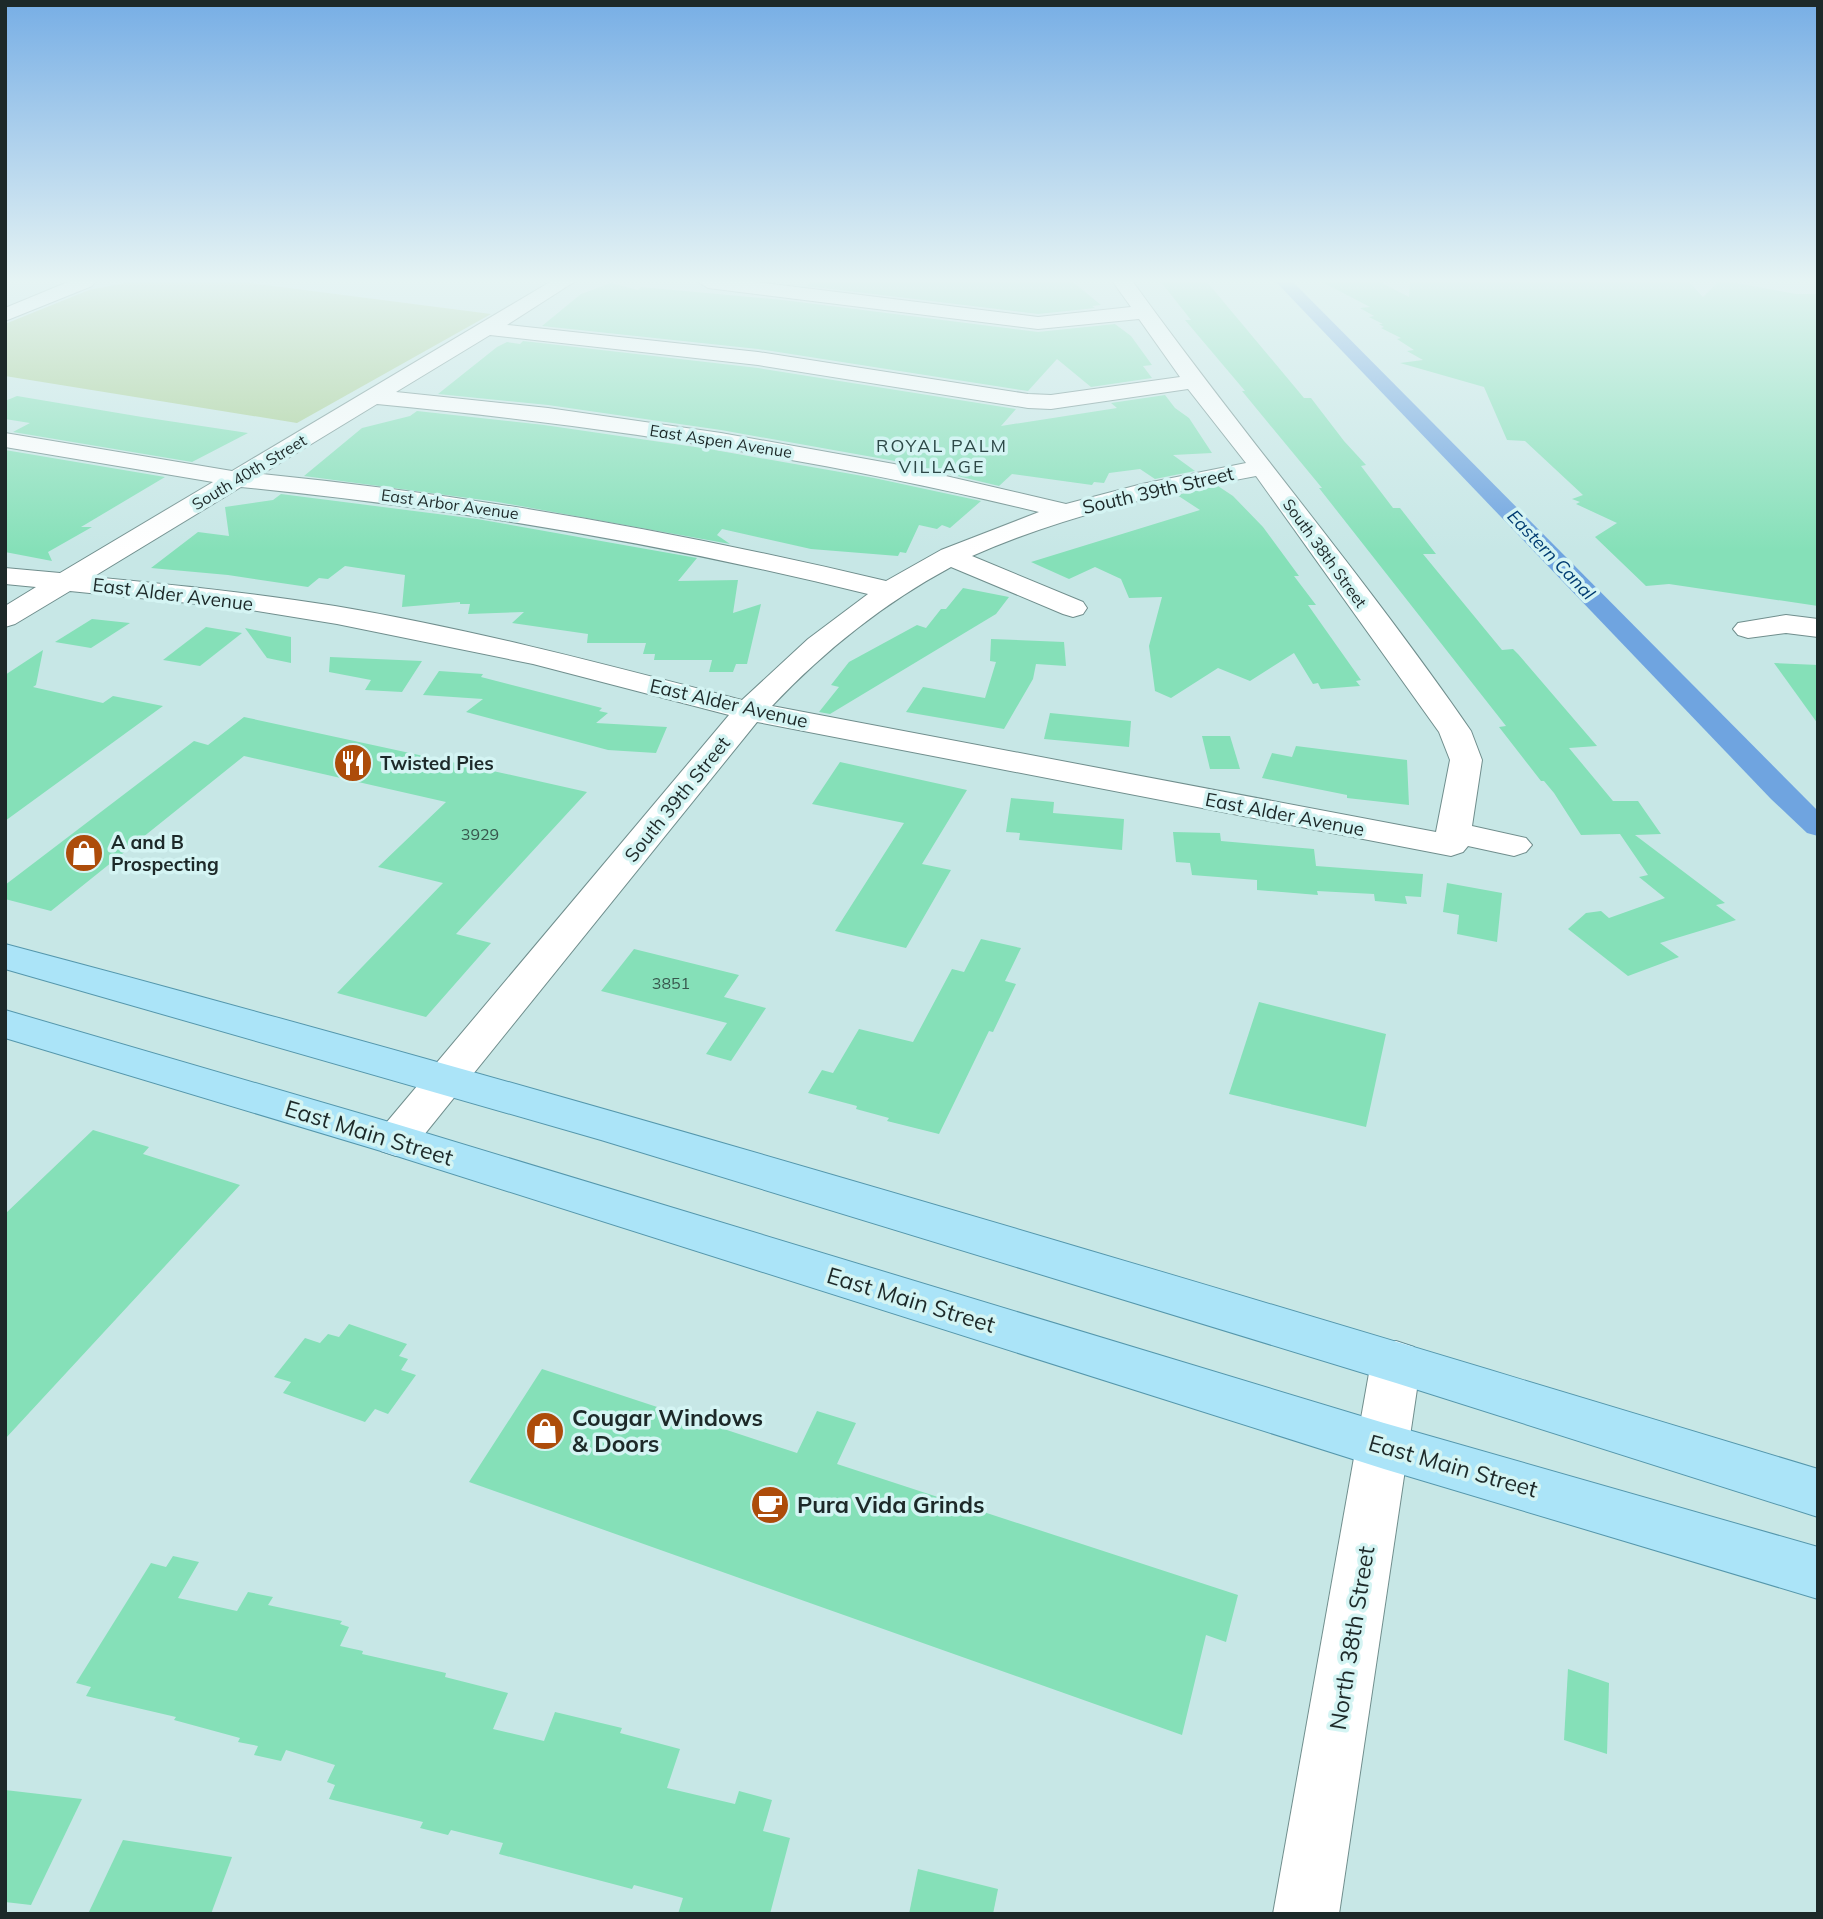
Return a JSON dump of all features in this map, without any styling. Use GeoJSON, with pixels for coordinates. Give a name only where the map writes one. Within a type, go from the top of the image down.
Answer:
{"type":"FeatureCollection","features":[{"type":"Feature","properties":{"kind":"main road"},"geometry":{"type":"LineString","coordinates":[[5,956],[446,1079],[1396,1362],[1818,1493]]}},
{"type":"Feature","properties":{"kind":"main road","name":"East Main Street"},"geometry":{"type":"LineString","coordinates":[[5,1024],[396,1140],[1384,1446],[1818,1573]]}},
{"type":"Feature","properties":{"kind":"street","name":"South 40th Street"},"geometry":{"type":"LineString","coordinates":[[5,618],[415,372]]}},
{"type":"Feature","properties":{"kind":"street"},"geometry":{"type":"LineString","coordinates":[[849,372],[1028,401],[1051,402],[1194,382]]}},
{"type":"Feature","properties":{"kind":"street","name":"South 38th Street"},"geometry":{"type":"LineString","coordinates":[[1187,372],[1262,468],[1455,731],[1466,760],[1452,839]]}},
{"type":"Feature","properties":{"kind":"street","name":"East Aspen Avenue"},"geometry":{"type":"LineString","coordinates":[[373,397],[584,419],[732,441],[965,486],[1065,511]]}},
{"type":"Feature","properties":{"kind":"street","name":"East Arbor Avenue"},"geometry":{"type":"LineString","coordinates":[[5,440],[236,479],[378,493],[510,513],[764,560],[891,591]]}},
{"type":"Feature","properties":{"kind":"street","name":"South 39th Street"},"geometry":{"type":"LineString","coordinates":[[396,1140],[749,711],[788,671],[832,633],[891,591],[950,557],[1065,511],[1189,480],[1262,468]]}},
{"type":"Feature","properties":{"kind":"street"},"geometry":{"type":"LineString","coordinates":[[950,557],[1073,608]]}},
{"type":"Feature","properties":{"kind":"street","name":"East Alder Avenue"},"geometry":{"type":"LineString","coordinates":[[5,576],[238,600],[337,615],[535,656],[749,711],[1452,839],[1514,845]]}},
{"type":"Feature","properties":{"kind":"street"},"geometry":{"type":"LineString","coordinates":[[1748,629],[1786,624],[1818,628]]}},
{"type":"Feature","properties":{"kind":"street","name":"North 38th Street"},"geometry":{"type":"LineString","coordinates":[[1306,1914],[1396,1362]]}},
{"type":"Feature","properties":{"kind":"green space"},"geometry":{"type":"Polygon","coordinates":[[[5,372],[389,372],[297,423],[5,376],[5,372]]]}},
{"type":"Feature","properties":{"kind":"building"},"geometry":{"type":"Polygon","coordinates":[[[466,372],[780,372],[1016,409],[1001,426],[1117,408],[1111,403],[1165,395],[1175,408],[1189,418],[1212,453],[1173,455],[1195,471],[1155,479],[1140,469],[1109,473],[1104,483],[1094,482],[1092,485],[1012,474],[999,486],[895,461],[721,430],[548,405],[438,394],[466,372]]]}},
{"type":"Feature","properties":{"kind":"building"},"geometry":{"type":"Polygon","coordinates":[[[903,372],[1046,372],[1028,391],[903,372]]]}},
{"type":"Feature","properties":{"kind":"building"},"geometry":{"type":"Polygon","coordinates":[[[1072,372],[1147,372],[1152,378],[1091,387],[1072,372]]]}},
{"type":"Feature","properties":{"kind":"building"},"geometry":{"type":"Polygon","coordinates":[[[1229,372],[1282,372],[1304,398],[1311,398],[1366,465],[1361,466],[1393,508],[1400,508],[1436,554],[1423,554],[1502,650],[1513,649],[1518,654],[1597,746],[1569,748],[1613,801],[1638,801],[1661,834],[1635,835],[1725,903],[1716,905],[1736,920],[1660,943],[1679,957],[1628,976],[1568,929],[1586,913],[1601,911],[1609,918],[1665,898],[1639,877],[1648,875],[1620,834],[1581,835],[1554,793],[1541,781],[1499,727],[1506,726],[1319,488],[1322,488],[1242,391],[1245,391],[1229,372]]]}},
{"type":"Feature","properties":{"kind":"building"},"geometry":{"type":"Polygon","coordinates":[[[1430,372],[1818,372],[1818,606],[1669,584],[1646,586],[1595,537],[1617,523],[1576,504],[1580,502],[1572,499],[1583,495],[1525,441],[1507,440],[1484,387],[1430,372]]]}},
{"type":"Feature","properties":{"kind":"building"},"geometry":{"type":"Polygon","coordinates":[[[17,396],[248,433],[192,462],[13,432],[30,423],[5,419],[5,401],[17,396]]]}},
{"type":"Feature","properties":{"kind":"building"},"geometry":{"type":"Polygon","coordinates":[[[417,411],[544,425],[709,449],[874,478],[981,501],[950,528],[942,525],[937,529],[919,525],[906,553],[900,552],[898,556],[811,549],[722,529],[717,535],[730,544],[498,502],[304,476],[362,428],[410,416],[417,411]]]}},
{"type":"Feature","properties":{"kind":"building"},"geometry":{"type":"Polygon","coordinates":[[[5,450],[165,477],[81,527],[92,527],[48,552],[52,561],[5,552],[5,450]]]}},
{"type":"Feature","properties":{"kind":"building"},"geometry":{"type":"Polygon","coordinates":[[[1218,486],[1233,496],[1263,527],[1299,576],[1294,576],[1316,605],[1308,605],[1361,680],[1356,681],[1360,686],[1321,689],[1318,683],[1313,684],[1294,653],[1250,681],[1218,668],[1171,698],[1155,691],[1149,646],[1162,597],[1129,598],[1121,579],[1095,567],[1069,579],[1031,562],[1200,510],[1177,495],[1218,486]]]}},
{"type":"Feature","properties":{"kind":"building"},"geometry":{"type":"Polygon","coordinates":[[[281,494],[477,519],[697,558],[678,581],[738,580],[733,613],[761,604],[747,664],[736,664],[733,672],[709,672],[712,660],[654,660],[655,654],[643,654],[646,643],[587,643],[588,634],[512,623],[524,612],[468,614],[470,604],[460,602],[402,607],[405,575],[345,566],[328,579],[319,578],[308,587],[228,575],[151,568],[198,532],[229,536],[225,507],[273,500],[281,494]]]}},
{"type":"Feature","properties":{"kind":"building"},"geometry":{"type":"Polygon","coordinates":[[[963,588],[1009,597],[996,614],[830,714],[819,712],[839,687],[831,685],[849,662],[917,625],[926,628],[963,588]]]}},
{"type":"Feature","properties":{"kind":"building"},"geometry":{"type":"Polygon","coordinates":[[[92,619],[130,623],[91,648],[55,642],[92,619]]]}},
{"type":"Feature","properties":{"kind":"building"},"geometry":{"type":"Polygon","coordinates":[[[206,627],[242,633],[200,666],[163,660],[206,627]]]}},
{"type":"Feature","properties":{"kind":"building"},"geometry":{"type":"Polygon","coordinates":[[[245,628],[291,637],[291,663],[267,658],[245,628]]]}},
{"type":"Feature","properties":{"kind":"building"},"geometry":{"type":"Polygon","coordinates":[[[991,639],[1064,642],[1066,666],[1036,664],[1033,679],[1004,729],[906,712],[923,687],[985,698],[996,662],[990,661],[991,639]]]}},
{"type":"Feature","properties":{"kind":"building"},"geometry":{"type":"Polygon","coordinates":[[[43,650],[36,685],[33,687],[103,703],[113,696],[163,706],[5,821],[5,675],[43,650]]]}},
{"type":"Feature","properties":{"kind":"building"},"geometry":{"type":"Polygon","coordinates":[[[330,657],[422,661],[402,692],[365,690],[371,680],[329,672],[330,657]]]}},
{"type":"Feature","properties":{"kind":"building"},"geometry":{"type":"Polygon","coordinates":[[[1774,663],[1818,665],[1818,724],[1774,663]]]}},
{"type":"Feature","properties":{"kind":"building"},"geometry":{"type":"Polygon","coordinates":[[[439,671],[483,674],[481,677],[602,708],[599,711],[608,713],[596,723],[667,727],[656,753],[608,750],[466,712],[483,699],[423,695],[439,671]]]}},
{"type":"Feature","properties":{"kind":"building"},"geometry":{"type":"Polygon","coordinates":[[[1050,713],[1131,721],[1129,747],[1044,739],[1050,713]]]}},
{"type":"Feature","properties":{"kind":"building"},"geometry":{"type":"Polygon","coordinates":[[[244,717],[587,792],[456,934],[491,943],[426,1017],[337,993],[443,883],[378,867],[446,802],[244,756],[51,911],[5,899],[5,885],[194,741],[208,745],[244,717]]]}},
{"type":"Feature","properties":{"kind":"building"},"geometry":{"type":"Polygon","coordinates":[[[1202,736],[1230,736],[1240,769],[1210,769],[1202,736]]]}},
{"type":"Feature","properties":{"kind":"building"},"geometry":{"type":"Polygon","coordinates":[[[1296,746],[1407,760],[1409,805],[1347,798],[1347,795],[1262,778],[1272,753],[1292,757],[1296,746]]]}},
{"type":"Feature","properties":{"kind":"building"},"geometry":{"type":"Polygon","coordinates":[[[840,762],[967,790],[922,864],[951,870],[906,948],[835,931],[904,823],[812,804],[840,762]]]}},
{"type":"Feature","properties":{"kind":"building"},"geometry":{"type":"Polygon","coordinates":[[[1011,798],[1054,802],[1053,813],[1124,819],[1122,850],[1019,840],[1020,833],[1006,832],[1011,798]]]}},
{"type":"Feature","properties":{"kind":"building"},"geometry":{"type":"Polygon","coordinates":[[[1173,832],[1220,833],[1221,841],[1314,849],[1316,866],[1423,874],[1421,897],[1405,896],[1407,904],[1375,901],[1374,894],[1317,891],[1318,895],[1257,890],[1257,880],[1192,875],[1190,863],[1176,862],[1173,832]]]}},
{"type":"Feature","properties":{"kind":"building"},"geometry":{"type":"Polygon","coordinates":[[[1447,883],[1502,893],[1497,942],[1457,934],[1459,915],[1443,912],[1447,883]]]}},
{"type":"Feature","properties":{"kind":"building"},"geometry":{"type":"Polygon","coordinates":[[[981,939],[1021,948],[1005,981],[1016,984],[993,1032],[989,1031],[939,1134],[887,1121],[889,1118],[856,1109],[857,1106],[808,1093],[822,1070],[833,1073],[859,1029],[913,1042],[952,969],[964,972],[981,939]]]}},
{"type":"Feature","properties":{"kind":"building"},"geometry":{"type":"Polygon","coordinates":[[[634,949],[739,975],[724,997],[766,1008],[731,1061],[706,1054],[727,1023],[601,991],[634,949]]]}},
{"type":"Feature","properties":{"kind":"building"},"geometry":{"type":"Polygon","coordinates":[[[1259,1002],[1386,1034],[1366,1127],[1229,1094],[1259,1002]]]}},
{"type":"Feature","properties":{"kind":"building"},"geometry":{"type":"Polygon","coordinates":[[[93,1130],[149,1147],[143,1154],[240,1185],[5,1439],[5,1214],[93,1130]]]}},
{"type":"Feature","properties":{"kind":"building"},"geometry":{"type":"Polygon","coordinates":[[[349,1324],[407,1344],[399,1356],[408,1359],[401,1370],[416,1375],[388,1414],[375,1409],[365,1422],[283,1393],[291,1382],[274,1377],[305,1338],[320,1343],[328,1334],[339,1337],[349,1324]]]}},
{"type":"Feature","properties":{"kind":"building"},"geometry":{"type":"Polygon","coordinates":[[[542,1369],[797,1453],[817,1411],[856,1423],[837,1464],[1238,1595],[1226,1642],[1206,1635],[1182,1735],[469,1482],[542,1369]]]}},
{"type":"Feature","properties":{"kind":"building"},"geometry":{"type":"Polygon","coordinates":[[[173,1556],[199,1562],[178,1598],[237,1611],[248,1592],[273,1597],[268,1605],[342,1621],[340,1624],[349,1627],[340,1646],[363,1651],[362,1654],[446,1673],[445,1677],[508,1693],[493,1729],[544,1741],[555,1712],[622,1728],[620,1733],[680,1749],[667,1788],[735,1804],[739,1791],[772,1800],[763,1831],[790,1838],[770,1914],[678,1914],[683,1898],[634,1885],[632,1889],[499,1854],[503,1843],[451,1830],[448,1835],[420,1828],[423,1822],[329,1799],[335,1785],[327,1782],[335,1765],[286,1750],[281,1761],[254,1755],[258,1746],[238,1742],[240,1738],[174,1720],[176,1717],[86,1696],[91,1687],[76,1683],[151,1563],[166,1567],[173,1556]]]}},
{"type":"Feature","properties":{"kind":"building"},"geometry":{"type":"Polygon","coordinates":[[[1568,1669],[1609,1683],[1607,1754],[1564,1740],[1568,1669]]]}},
{"type":"Feature","properties":{"kind":"building"},"geometry":{"type":"Polygon","coordinates":[[[5,1790],[82,1799],[31,1905],[5,1902],[5,1790]]]}},
{"type":"Feature","properties":{"kind":"building"},"geometry":{"type":"Polygon","coordinates":[[[123,1840],[232,1857],[211,1914],[88,1914],[123,1840]]]}},
{"type":"Feature","properties":{"kind":"building"},"geometry":{"type":"Polygon","coordinates":[[[918,1869],[998,1889],[993,1914],[909,1914],[918,1869]]]}},
{"type":"Feature","properties":{"kind":"waterway","name":"Eastern Canal"},"geometry":{"type":"LineString","coordinates":[[1371,372],[1781,793],[1818,827]]}},
{"type":"Feature","properties":{"kind":"place","name":"Twisted Pies"},"geometry":{"type":"Point","coordinates":[353,763]}},
{"type":"Feature","properties":{"kind":"place","name":"A and B Prospecting"},"geometry":{"type":"Point","coordinates":[84,853]}},
{"type":"Feature","properties":{"kind":"place","name":"Cougar Windows & Doors"},"geometry":{"type":"Point","coordinates":[545,1431]}},
{"type":"Feature","properties":{"kind":"place","name":"Pura Vida Grinds"},"geometry":{"type":"Point","coordinates":[770,1505]}},
{"type":"Feature","properties":{"kind":"district","name":"ROYAL PALM VILLAGE"},"geometry":{"type":"Point","coordinates":[942,456]}}]}
